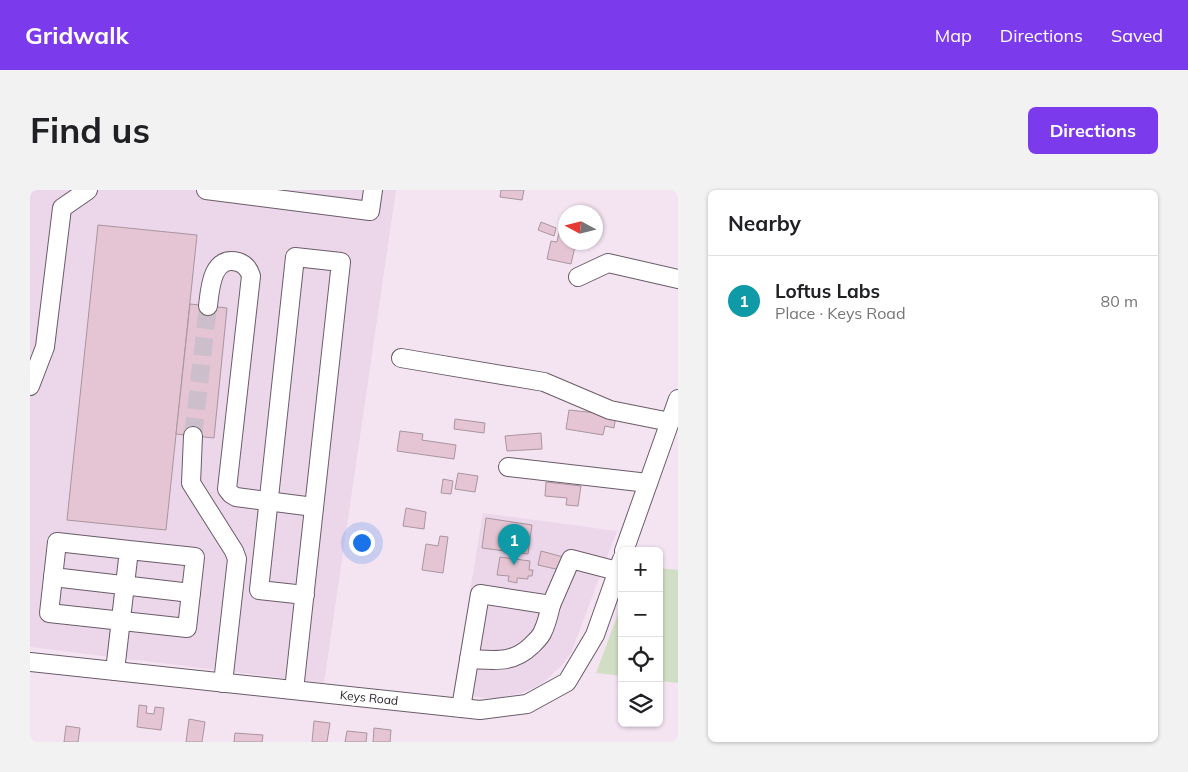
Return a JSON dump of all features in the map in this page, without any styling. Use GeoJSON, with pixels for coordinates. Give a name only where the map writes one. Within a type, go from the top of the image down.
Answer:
{"type":"FeatureCollection","features":[{"type":"Feature","properties":{"kind":"street"},"geometry":{"type":"LineString","coordinates":[[30,386],[45,348],[62,208],[88,190]]}},
{"type":"Feature","properties":{"kind":"street"},"geometry":{"type":"LineString","coordinates":[[206,190],[370,211],[373,190]]}},
{"type":"Feature","properties":{"kind":"street"},"geometry":{"type":"LineString","coordinates":[[294,690],[305,596],[341,262],[295,257],[259,590],[305,596]]}},
{"type":"Feature","properties":{"kind":"street"},"geometry":{"type":"LineString","coordinates":[[208,306],[211,282],[217,269],[223,263],[231,261],[241,263],[249,269],[251,276],[228,489],[236,498],[314,507]]}},
{"type":"Feature","properties":{"kind":"street"},"geometry":{"type":"LineString","coordinates":[[578,277],[608,263],[678,279]]}},
{"type":"Feature","properties":{"kind":"street"},"geometry":{"type":"LineString","coordinates":[[401,358],[544,382],[610,410],[670,422]]}},
{"type":"Feature","properties":{"kind":"street"},"geometry":{"type":"LineString","coordinates":[[625,547],[678,399]]}},
{"type":"Feature","properties":{"kind":"street"},"geometry":{"type":"LineString","coordinates":[[193,436],[191,483],[234,551],[237,559],[222,683]]}},
{"type":"Feature","properties":{"kind":"street"},"geometry":{"type":"LineString","coordinates":[[508,467],[648,483]]}},
{"type":"Feature","properties":{"kind":"street"},"geometry":{"type":"LineString","coordinates":[[57,542],[129,550],[195,557],[187,628],[49,613],[57,542]]}},
{"type":"Feature","properties":{"kind":"street"},"geometry":{"type":"LineString","coordinates":[[116,671],[129,550]]}},
{"type":"Feature","properties":{"kind":"street"},"geometry":{"type":"LineString","coordinates":[[469,659],[500,660],[516,657],[540,638],[551,605],[571,559],[618,565]]}},
{"type":"Feature","properties":{"kind":"street","name":"Keys Road"},"geometry":{"type":"LineString","coordinates":[[30,662],[480,710],[527,704],[567,682],[595,635],[618,571]]}},
{"type":"Feature","properties":{"kind":"street"},"geometry":{"type":"LineString","coordinates":[[53,577],[191,593]]}},
{"type":"Feature","properties":{"kind":"street"},"geometry":{"type":"LineString","coordinates":[[461,708],[480,594],[551,605]]}},
{"type":"Feature","properties":{"kind":"shaded area"},"geometry":{"type":"Polygon","coordinates":[[[30,190],[396,190],[324,683],[30,647],[30,190]]]}},
{"type":"Feature","properties":{"kind":"shaded area"},"geometry":{"type":"Polygon","coordinates":[[[483,513],[617,531],[571,653],[563,664],[544,682],[521,693],[498,698],[453,694],[483,513]]]}},
{"type":"Feature","properties":{"kind":"green space"},"geometry":{"type":"Polygon","coordinates":[[[663,568],[678,570],[678,683],[663,681],[663,568]]]}},
{"type":"Feature","properties":{"kind":"green space"},"geometry":{"type":"Polygon","coordinates":[[[618,614],[618,676],[596,673],[618,614]]]}},
{"type":"Feature","properties":{"kind":"building"},"geometry":{"type":"Polygon","coordinates":[[[501,190],[524,190],[522,200],[500,197],[501,190]]]}},
{"type":"Feature","properties":{"kind":"building"},"geometry":{"type":"Polygon","coordinates":[[[541,222],[556,228],[554,236],[538,230],[541,222]]]}},
{"type":"Feature","properties":{"kind":"building"},"geometry":{"type":"Polygon","coordinates":[[[98,225],[197,235],[166,530],[67,520],[98,225]]]}},
{"type":"Feature","properties":{"kind":"building"},"geometry":{"type":"Polygon","coordinates":[[[558,237],[558,250],[574,250],[571,264],[547,259],[551,241],[557,242],[558,237]]]}},
{"type":"Feature","properties":{"kind":"building"},"geometry":{"type":"Polygon","coordinates":[[[190,304],[227,308],[214,438],[176,434],[190,304]]]}},
{"type":"Feature","properties":{"kind":"building"},"geometry":{"type":"Polygon","coordinates":[[[569,410],[616,415],[614,428],[605,426],[603,435],[566,429],[569,410]]]}},
{"type":"Feature","properties":{"kind":"building"},"geometry":{"type":"Polygon","coordinates":[[[455,419],[485,423],[484,433],[454,429],[455,419]]]}},
{"type":"Feature","properties":{"kind":"building"},"geometry":{"type":"Polygon","coordinates":[[[400,431],[423,434],[422,440],[456,445],[454,459],[397,451],[400,431]]]}},
{"type":"Feature","properties":{"kind":"building"},"geometry":{"type":"Polygon","coordinates":[[[541,433],[542,449],[507,451],[505,436],[541,433]]]}},
{"type":"Feature","properties":{"kind":"building"},"geometry":{"type":"Polygon","coordinates":[[[458,473],[478,476],[475,492],[455,489],[458,473]]]}},
{"type":"Feature","properties":{"kind":"building"},"geometry":{"type":"Polygon","coordinates":[[[443,479],[453,481],[451,494],[441,493],[443,479]]]}},
{"type":"Feature","properties":{"kind":"building"},"geometry":{"type":"Polygon","coordinates":[[[546,482],[581,486],[578,506],[566,505],[567,498],[545,496],[546,482]]]}},
{"type":"Feature","properties":{"kind":"building"},"geometry":{"type":"Polygon","coordinates":[[[406,508],[426,512],[424,529],[403,526],[406,508]]]}},
{"type":"Feature","properties":{"kind":"building"},"geometry":{"type":"Polygon","coordinates":[[[486,518],[532,525],[528,554],[482,548],[486,518]]]}},
{"type":"Feature","properties":{"kind":"building"},"geometry":{"type":"Polygon","coordinates":[[[440,536],[448,537],[443,573],[422,570],[426,544],[438,546],[440,536]]]}},
{"type":"Feature","properties":{"kind":"building"},"geometry":{"type":"Polygon","coordinates":[[[541,551],[563,557],[560,570],[538,565],[541,551]]]}},
{"type":"Feature","properties":{"kind":"building"},"geometry":{"type":"Polygon","coordinates":[[[500,557],[530,561],[529,570],[533,570],[532,576],[528,576],[528,579],[517,578],[517,583],[508,581],[509,576],[497,575],[500,557]]]}},
{"type":"Feature","properties":{"kind":"building"},"geometry":{"type":"Polygon","coordinates":[[[139,705],[147,706],[146,713],[154,714],[155,707],[164,708],[161,730],[137,727],[139,705]]]}},
{"type":"Feature","properties":{"kind":"building"},"geometry":{"type":"Polygon","coordinates":[[[189,719],[205,722],[202,742],[186,742],[189,719]]]}},
{"type":"Feature","properties":{"kind":"building"},"geometry":{"type":"Polygon","coordinates":[[[314,721],[330,723],[327,742],[312,742],[314,721]]]}},
{"type":"Feature","properties":{"kind":"building"},"geometry":{"type":"Polygon","coordinates":[[[66,726],[80,728],[78,742],[64,742],[66,726]]]}},
{"type":"Feature","properties":{"kind":"building"},"geometry":{"type":"Polygon","coordinates":[[[374,728],[391,730],[390,742],[373,742],[374,728]]]}},
{"type":"Feature","properties":{"kind":"building"},"geometry":{"type":"Polygon","coordinates":[[[347,731],[367,733],[366,742],[345,742],[347,731]]]}},
{"type":"Feature","properties":{"kind":"building"},"geometry":{"type":"Polygon","coordinates":[[[235,733],[263,735],[262,742],[234,742],[235,733]]]}},
{"type":"Feature","properties":{"kind":"tunnel"},"geometry":{"type":"LineString","coordinates":[[193,436],[208,306]]}},
{"type":"Feature","properties":{"kind":"place","name":"Loftus Labs"},"geometry":{"type":"Point","coordinates":[514,565]}}]}
